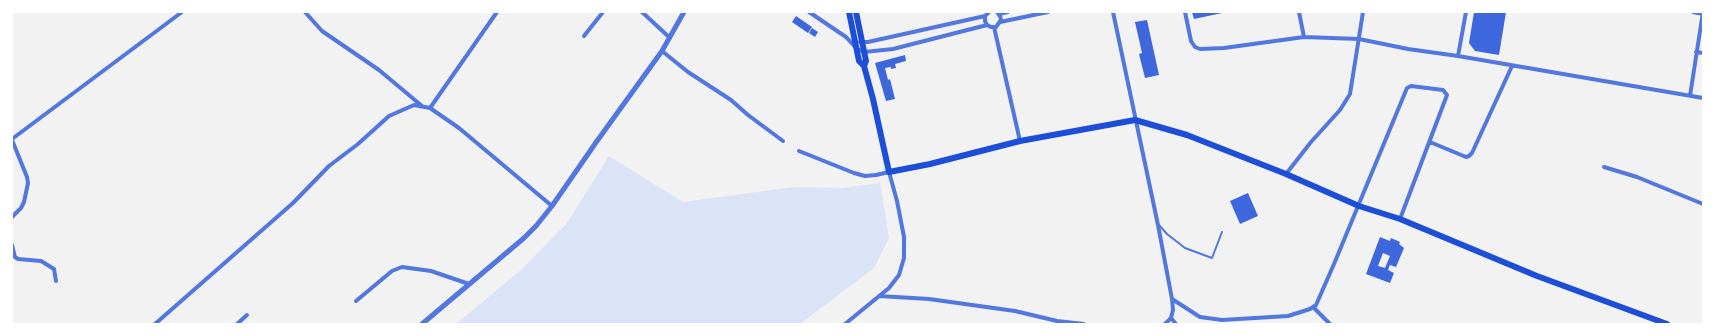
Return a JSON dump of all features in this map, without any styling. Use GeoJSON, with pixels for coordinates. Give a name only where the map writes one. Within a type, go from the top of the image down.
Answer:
{"type":"FeatureCollection","features":[{"type":"Feature","properties":{"kind":"highway"},"geometry":{"type":"LineString","coordinates":[[849,12],[859,61],[864,66],[873,99],[889,172],[930,164],[1020,141],[1135,120],[1187,135],[1286,174],[1359,206],[1400,219],[1537,276],[1666,324]]}},
{"type":"Feature","properties":{"kind":"highway"},"geometry":{"type":"LineString","coordinates":[[856,12],[866,61],[864,66]]}},
{"type":"Feature","properties":{"kind":"street"},"geometry":{"type":"LineString","coordinates":[[12,217],[21,208],[24,202],[28,183],[27,176],[12,140],[182,12]]}},
{"type":"Feature","properties":{"kind":"street"},"geometry":{"type":"LineString","coordinates":[[305,12],[322,30],[379,70],[422,106]]}},
{"type":"Feature","properties":{"kind":"street"},"geometry":{"type":"LineString","coordinates":[[430,108],[498,12]]}},
{"type":"Feature","properties":{"kind":"street"},"geometry":{"type":"LineString","coordinates":[[584,36],[603,12]]}},
{"type":"Feature","properties":{"kind":"street"},"geometry":{"type":"LineString","coordinates":[[642,12],[670,38]]}},
{"type":"Feature","properties":{"kind":"street"},"geometry":{"type":"LineString","coordinates":[[422,324],[524,238],[552,206],[662,51],[684,12]]}},
{"type":"Feature","properties":{"kind":"street"},"geometry":{"type":"LineString","coordinates":[[809,12],[846,38],[857,49],[864,52],[894,49],[987,25],[994,27]]}},
{"type":"Feature","properties":{"kind":"street"},"geometry":{"type":"LineString","coordinates":[[846,38],[863,42],[985,16],[988,12]]}},
{"type":"Feature","properties":{"kind":"street"},"geometry":{"type":"LineString","coordinates":[[1000,22],[998,13],[1008,12]]}},
{"type":"Feature","properties":{"kind":"street"},"geometry":{"type":"LineString","coordinates":[[994,27],[1000,22],[1048,12]]}},
{"type":"Feature","properties":{"kind":"street"},"geometry":{"type":"LineString","coordinates":[[1113,12],[1172,299],[1173,310],[1171,318],[1165,324]]}},
{"type":"Feature","properties":{"kind":"street"},"geometry":{"type":"LineString","coordinates":[[1185,12],[1191,41],[1195,47],[1200,49],[1224,48],[1304,37],[1359,39],[1408,49],[1458,56],[1703,98]]}},
{"type":"Feature","properties":{"kind":"street"},"geometry":{"type":"LineString","coordinates":[[1299,12],[1304,37]]}},
{"type":"Feature","properties":{"kind":"street"},"geometry":{"type":"LineString","coordinates":[[1286,174],[1311,142],[1345,103],[1350,94],[1363,12]]}},
{"type":"Feature","properties":{"kind":"street"},"geometry":{"type":"LineString","coordinates":[[1458,56],[1466,12]]}},
{"type":"Feature","properties":{"kind":"street"},"geometry":{"type":"LineString","coordinates":[[1690,96],[1703,13],[1693,12]]}},
{"type":"Feature","properties":{"kind":"street"},"geometry":{"type":"LineString","coordinates":[[985,16],[987,25]]}},
{"type":"Feature","properties":{"kind":"street"},"geometry":{"type":"LineString","coordinates":[[994,27],[1020,141]]}},
{"type":"Feature","properties":{"kind":"street"},"geometry":{"type":"LineString","coordinates":[[662,51],[688,72],[731,100],[748,115],[783,141]]}},
{"type":"Feature","properties":{"kind":"street"},"geometry":{"type":"LineString","coordinates":[[1696,52],[1703,53]]}},
{"type":"Feature","properties":{"kind":"street"},"geometry":{"type":"LineString","coordinates":[[1430,142],[1466,157],[1469,156],[1472,153],[1512,66]]}},
{"type":"Feature","properties":{"kind":"street"},"geometry":{"type":"LineString","coordinates":[[1172,299],[1200,317],[1222,320],[1288,316],[1306,312],[1314,307],[1359,206],[1409,86],[1444,90],[1447,95],[1400,219]]}},
{"type":"Feature","properties":{"kind":"street"},"geometry":{"type":"LineString","coordinates":[[155,324],[293,203],[328,166],[358,144],[389,116],[414,105],[430,108],[459,128],[552,206]]}},
{"type":"Feature","properties":{"kind":"street"},"geometry":{"type":"LineString","coordinates":[[798,151],[854,173],[870,176],[889,172],[904,237],[904,258],[899,275],[889,288],[845,324]]}},
{"type":"Feature","properties":{"kind":"street"},"geometry":{"type":"LineString","coordinates":[[1604,167],[1637,177],[1703,204]]}},
{"type":"Feature","properties":{"kind":"street"},"geometry":{"type":"LineString","coordinates":[[12,245],[18,259],[41,261],[50,266],[55,273],[56,281]]}},
{"type":"Feature","properties":{"kind":"street"},"geometry":{"type":"LineString","coordinates":[[356,301],[392,271],[402,267],[431,271],[469,284]]}},
{"type":"Feature","properties":{"kind":"street"},"geometry":{"type":"LineString","coordinates":[[879,296],[945,301],[1015,311],[1057,321],[1084,324]]}},
{"type":"Feature","properties":{"kind":"street"},"geometry":{"type":"LineString","coordinates":[[1314,307],[1330,324]]}},
{"type":"Feature","properties":{"kind":"street"},"geometry":{"type":"LineString","coordinates":[[237,324],[247,315]]}},
{"type":"Feature","properties":{"kind":"street"},"geometry":{"type":"LineString","coordinates":[[1171,318],[1176,324]]}},
{"type":"Feature","properties":{"kind":"street"},"geometry":{"type":"LineString","coordinates":[[1264,318],[1268,324]]}},
{"type":"Feature","properties":{"kind":"lane"},"geometry":{"type":"LineString","coordinates":[[1158,225],[1185,248],[1212,258],[1222,232]]}},
{"type":"Feature","properties":{"kind":"shaded area"},"geometry":{"type":"Polygon","coordinates":[[[609,156],[683,202],[793,187],[843,188],[880,183],[889,238],[874,268],[800,324],[456,324],[522,269],[567,223],[609,156]]]}},
{"type":"Feature","properties":{"kind":"building"},"geometry":{"type":"Polygon","coordinates":[[[1192,12],[1222,12],[1222,13],[1194,19],[1192,12]]]}},
{"type":"Feature","properties":{"kind":"building"},"geometry":{"type":"Polygon","coordinates":[[[1474,12],[1506,12],[1499,55],[1475,51],[1469,43],[1474,12]]]}},
{"type":"Feature","properties":{"kind":"building"},"geometry":{"type":"Polygon","coordinates":[[[796,16],[812,27],[808,33],[792,22],[796,16]]]}},
{"type":"Feature","properties":{"kind":"building"},"geometry":{"type":"Polygon","coordinates":[[[1147,20],[1159,75],[1145,78],[1139,54],[1142,53],[1135,22],[1147,20]]]}},
{"type":"Feature","properties":{"kind":"building"},"geometry":{"type":"Polygon","coordinates":[[[812,28],[818,32],[815,37],[809,33],[812,28]]]}},
{"type":"Feature","properties":{"kind":"building"},"geometry":{"type":"Polygon","coordinates":[[[905,55],[906,61],[895,64],[896,68],[885,68],[888,80],[890,79],[895,99],[886,101],[875,63],[905,55]]]}},
{"type":"Feature","properties":{"kind":"building"},"geometry":{"type":"Polygon","coordinates":[[[1248,193],[1258,216],[1240,224],[1230,201],[1248,193]]]}},
{"type":"Feature","properties":{"kind":"building"},"geometry":{"type":"Polygon","coordinates":[[[1380,237],[1390,241],[1391,238],[1400,242],[1399,244],[1404,248],[1396,267],[1390,265],[1388,270],[1394,273],[1390,283],[1366,274],[1380,237]],[[1383,253],[1378,266],[1385,268],[1390,256],[1383,253]]]}}]}
